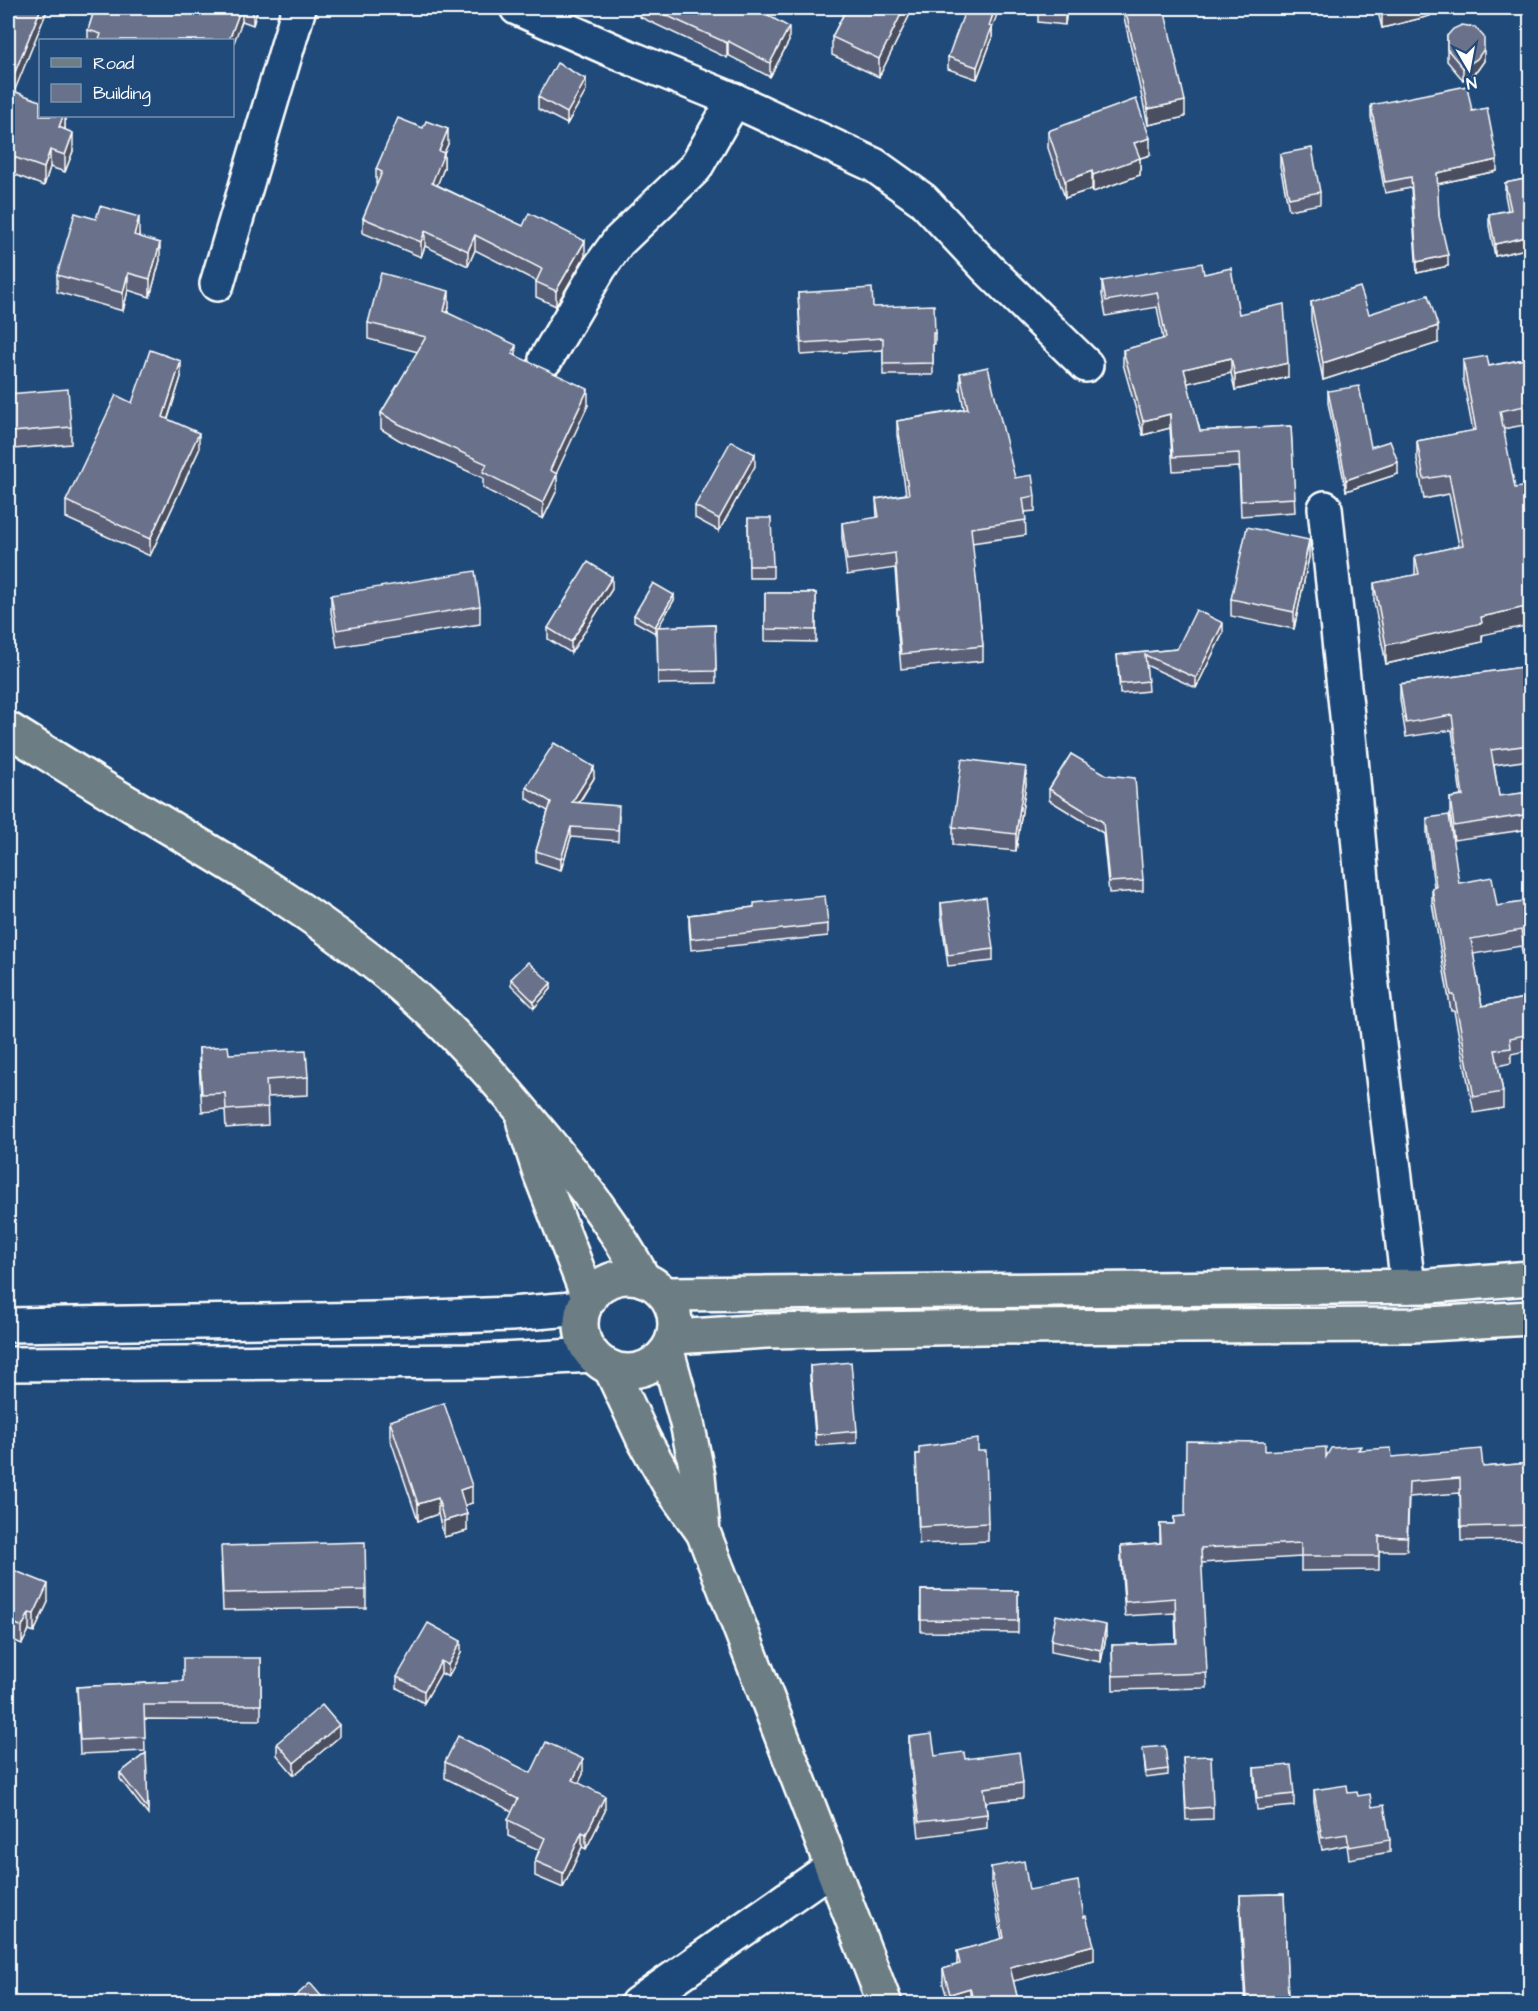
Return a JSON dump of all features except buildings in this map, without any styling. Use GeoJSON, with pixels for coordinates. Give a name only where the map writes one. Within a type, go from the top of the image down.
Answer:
{"type":"FeatureCollection","features":[{"type":"Feature","properties":{"kind":"main road"},"geometry":{"type":"LineString","coordinates":[[8,729],[183,834],[306,912],[396,981],[448,1030],[519,1107],[603,1211],[655,1287],[673,1307],[675,1322],[670,1344],[698,1476],[703,1532]]}},
{"type":"Feature","properties":{"kind":"main road"},"geometry":{"type":"LineString","coordinates":[[519,1107],[587,1304]]}},
{"type":"Feature","properties":{"kind":"main road"},"geometry":{"type":"LineString","coordinates":[[885,2004],[703,1532],[670,1486],[602,1361],[588,1347],[581,1328],[587,1304],[599,1287],[613,1280],[628,1277],[655,1287],[1408,1286],[1530,1278]]}},
{"type":"Feature","properties":{"kind":"main road"},"geometry":{"type":"LineString","coordinates":[[602,1361],[622,1370],[635,1370],[653,1363],[670,1344],[778,1330],[985,1326],[1412,1325],[1530,1318]]}},
{"type":"Feature","properties":{"kind":"street"},"geometry":{"type":"LineString","coordinates":[[217,284],[299,8]]}},
{"type":"Feature","properties":{"kind":"street"},"geometry":{"type":"LineString","coordinates":[[517,8],[734,100],[874,165],[923,200],[988,269],[1086,365]]}},
{"type":"Feature","properties":{"kind":"street"},"geometry":{"type":"LineString","coordinates":[[546,360],[600,267],[618,242],[695,168],[734,100]]}},
{"type":"Feature","properties":{"kind":"street"},"geometry":{"type":"LineString","coordinates":[[1325,508],[1348,725],[1370,969],[1408,1286]]}},
{"type":"Feature","properties":{"kind":"street"},"geometry":{"type":"LineString","coordinates":[[8,1325],[379,1319],[511,1314],[587,1304]]}},
{"type":"Feature","properties":{"kind":"street"},"geometry":{"type":"LineString","coordinates":[[8,1364],[602,1361]]}},
{"type":"Feature","properties":{"kind":"street"},"geometry":{"type":"LineString","coordinates":[[637,2004],[831,1868]]}}]}
